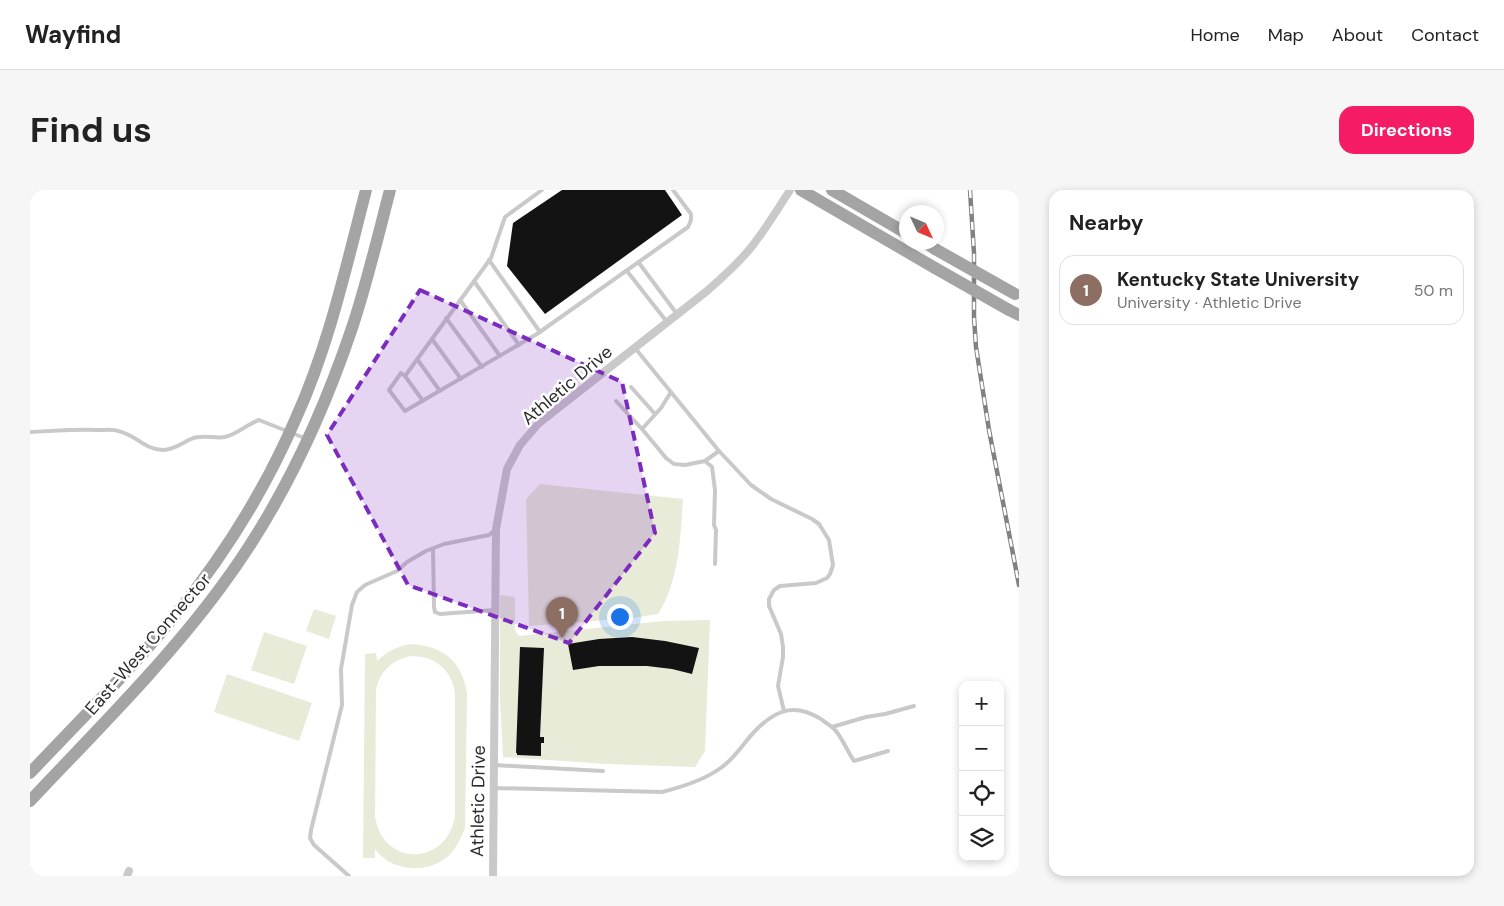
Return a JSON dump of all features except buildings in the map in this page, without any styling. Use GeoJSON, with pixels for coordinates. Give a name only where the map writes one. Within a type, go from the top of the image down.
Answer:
{"type":"FeatureCollection","features":[{"type":"Feature","properties":{"kind":"main road","name":"East-West Connector"},"geometry":{"type":"LineString","coordinates":[[30,773],[148,647],[193,593],[244,519],[290,432],[326,342],[366,190]]}},
{"type":"Feature","properties":{"kind":"main road","name":"East-West Connector"},"geometry":{"type":"LineString","coordinates":[[30,801],[165,656],[204,610],[256,536],[308,439],[333,380],[352,328],[390,190]]}},
{"type":"Feature","properties":{"kind":"main road"},"geometry":{"type":"LineString","coordinates":[[801,190],[1014,312]]}},
{"type":"Feature","properties":{"kind":"main road"},"geometry":{"type":"LineString","coordinates":[[832,190],[899,229]]}},
{"type":"Feature","properties":{"kind":"main road"},"geometry":{"type":"LineString","coordinates":[[938,250],[1017,295]]}},
{"type":"Feature","properties":{"kind":"street","name":"Athletic Drive"},"geometry":{"type":"LineString","coordinates":[[493,876],[496,529],[507,469],[520,445],[540,423],[729,272],[770,223],[790,190]]}},
{"type":"Feature","properties":{"kind":"lane"},"geometry":{"type":"LineString","coordinates":[[405,376],[489,260],[505,217],[542,190]]}},
{"type":"Feature","properties":{"kind":"lane"},"geometry":{"type":"LineString","coordinates":[[423,401],[401,373],[388,390],[405,411],[423,401],[482,367],[540,332],[688,227],[691,214],[673,190]]}},
{"type":"Feature","properties":{"kind":"lane"},"geometry":{"type":"LineString","coordinates":[[489,260],[540,332]]}},
{"type":"Feature","properties":{"kind":"lane"},"geometry":{"type":"LineString","coordinates":[[639,263],[677,314]]}},
{"type":"Feature","properties":{"kind":"lane"},"geometry":{"type":"LineString","coordinates":[[627,271],[667,322]]}},
{"type":"Feature","properties":{"kind":"lane"},"geometry":{"type":"LineString","coordinates":[[474,281],[519,345]]}},
{"type":"Feature","properties":{"kind":"lane"},"geometry":{"type":"LineString","coordinates":[[460,300],[500,356]]}},
{"type":"Feature","properties":{"kind":"lane"},"geometry":{"type":"LineString","coordinates":[[446,318],[482,367]]}},
{"type":"Feature","properties":{"kind":"lane"},"geometry":{"type":"LineString","coordinates":[[432,339],[461,379]]}},
{"type":"Feature","properties":{"kind":"lane"},"geometry":{"type":"LineString","coordinates":[[635,348],[719,451],[751,485],[771,500],[819,524],[830,543],[833,565],[827,578],[816,583],[780,586],[774,590],[769,599],[769,606],[775,617],[782,640],[783,657],[778,686],[784,712]]}},
{"type":"Feature","properties":{"kind":"lane"},"geometry":{"type":"LineString","coordinates":[[417,359],[440,391]]}},
{"type":"Feature","properties":{"kind":"lane"},"geometry":{"type":"LineString","coordinates":[[631,387],[655,414]]}},
{"type":"Feature","properties":{"kind":"lane"},"geometry":{"type":"LineString","coordinates":[[642,429],[661,408],[671,392]]}},
{"type":"Feature","properties":{"kind":"lane"},"geometry":{"type":"LineString","coordinates":[[616,401],[666,458],[674,464],[705,461],[719,451]]}},
{"type":"Feature","properties":{"kind":"lane"},"geometry":{"type":"LineString","coordinates":[[30,432],[84,429],[117,430],[131,435],[155,450],[165,450],[173,449],[193,438],[223,438],[233,435],[252,422],[260,420],[308,439]]}},
{"type":"Feature","properties":{"kind":"lane"},"geometry":{"type":"LineString","coordinates":[[705,461],[712,467],[716,564]]}},
{"type":"Feature","properties":{"kind":"lane"},"geometry":{"type":"LineString","coordinates":[[349,876],[314,844],[310,838],[342,705],[342,669],[352,604],[358,592],[365,585],[397,571],[407,562],[444,544],[489,535],[496,529]]}},
{"type":"Feature","properties":{"kind":"lane"},"geometry":{"type":"LineString","coordinates":[[433,549],[435,612],[440,614],[495,610]]}},
{"type":"Feature","properties":{"kind":"lane"},"geometry":{"type":"LineString","coordinates":[[832,727],[914,706]]}},
{"type":"Feature","properties":{"kind":"lane"},"geometry":{"type":"LineString","coordinates":[[494,788],[662,792],[683,786],[721,768],[740,751],[755,731],[770,718],[797,709],[811,713],[832,727],[854,761],[888,751]]}},
{"type":"Feature","properties":{"kind":"lane"},"geometry":{"type":"LineString","coordinates":[[494,765],[602,771]]}},
{"type":"Feature","properties":{"kind":"highlighted area"},"geometry":{"type":"Polygon","coordinates":[[[420,290],[622,382],[655,533],[569,643],[408,585],[327,435],[420,290]]]}},
{"type":"Feature","properties":{"kind":"green space"},"geometry":{"type":"Polygon","coordinates":[[[540,484],[683,499],[680,543],[675,573],[671,587],[658,614],[633,618],[529,626],[526,499],[540,484]]]}},
{"type":"Feature","properties":{"kind":"green space"},"geometry":{"type":"Polygon","coordinates":[[[500,595],[515,597],[515,631],[519,636],[663,621],[710,620],[705,751],[695,767],[607,764],[503,757],[500,699],[500,595]]]}},
{"type":"Feature","properties":{"kind":"green space"},"geometry":{"type":"Polygon","coordinates":[[[314,609],[336,616],[329,639],[306,631],[314,609]]]}},
{"type":"Feature","properties":{"kind":"green space"},"geometry":{"type":"Polygon","coordinates":[[[264,632],[307,646],[294,684],[251,670],[264,632]]]}},
{"type":"Feature","properties":{"kind":"green space"},"geometry":{"type":"Polygon","coordinates":[[[405,645],[422,645],[449,657],[460,671],[467,692],[465,828],[461,838],[447,857],[435,864],[416,868],[407,868],[389,862],[375,849],[375,858],[363,858],[365,654],[376,653],[377,661],[392,650],[405,645]],[[411,656],[404,658],[388,667],[380,677],[376,690],[375,816],[380,833],[389,845],[401,852],[415,854],[428,852],[440,845],[450,833],[455,816],[455,694],[446,671],[435,662],[411,656]]]}},
{"type":"Feature","properties":{"kind":"green space"},"geometry":{"type":"Polygon","coordinates":[[[227,674],[312,703],[299,741],[214,712],[227,674]]]}},
{"type":"Feature","properties":{"kind":"railway"},"geometry":{"type":"LineString","coordinates":[[970,190],[974,253],[976,347],[989,430],[1019,585]]}},
{"type":"Feature","properties":{"kind":"place","name":"Kentucky State University"},"geometry":{"type":"Point","coordinates":[562,638]}}]}
